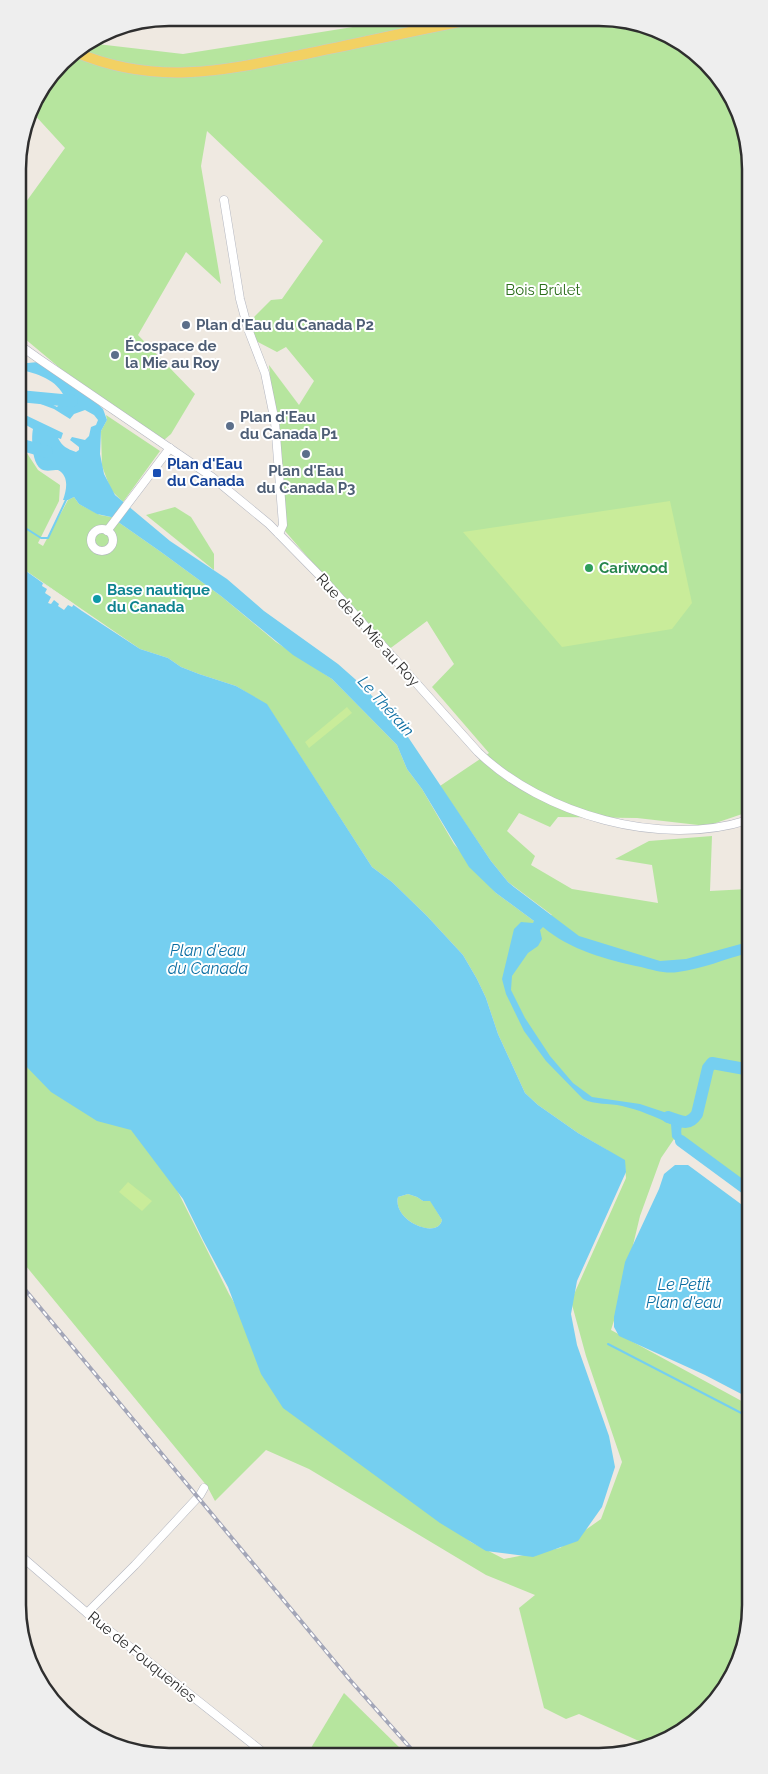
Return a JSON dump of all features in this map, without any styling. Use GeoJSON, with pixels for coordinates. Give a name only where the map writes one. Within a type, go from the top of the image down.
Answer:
{"type":"FeatureCollection","features":[{"type":"Feature","properties":{"kind":"main road"},"geometry":{"type":"LineString","coordinates":[[89,50],[143,65],[200,66],[270,55],[407,26]]}},
{"type":"Feature","properties":{"kind":"main road"},"geometry":{"type":"LineString","coordinates":[[84,55],[129,69],[160,73],[193,73],[252,65],[442,26]]}},
{"type":"Feature","properties":{"kind":"street"},"geometry":{"type":"LineString","coordinates":[[224,200],[240,299],[248,329],[265,373],[276,422],[280,509],[283,525],[279,534]]}},
{"type":"Feature","properties":{"kind":"street","name":"Rue de la Mie au Roy"},"geometry":{"type":"LineString","coordinates":[[27,350],[212,477],[269,524],[336,593],[478,752],[526,788],[551,801],[584,814],[651,828],[679,830],[709,829],[742,821]]}},
{"type":"Feature","properties":{"kind":"street"},"geometry":{"type":"LineString","coordinates":[[107,531],[170,448]]}},
{"type":"Feature","properties":{"kind":"street"},"geometry":{"type":"LineString","coordinates":[[269,524],[280,509]]}},
{"type":"Feature","properties":{"kind":"street"},"geometry":{"type":"LineString","coordinates":[[87,1613],[142,1558],[200,1495],[204,1488]]}},
{"type":"Feature","properties":{"kind":"street","name":"Rue de Fouquenies"},"geometry":{"type":"LineString","coordinates":[[26,1560],[87,1613],[258,1748]]}},
{"type":"Feature","properties":{"kind":"green space","name":"Bois Brûlet"},"geometry":{"type":"Polygon","coordinates":[[[599,26],[627,29],[653,37],[670,45],[700,68],[723,98],[737,132],[742,169],[742,814],[707,826],[637,818],[558,817],[550,827],[519,813],[507,831],[535,856],[531,865],[572,889],[658,903],[652,865],[615,859],[649,841],[712,836],[710,891],[742,889],[741,1189],[674,1139],[661,1158],[640,1216],[611,1330],[741,1401],[741,1623],[737,1642],[727,1668],[718,1684],[706,1699],[686,1718],[670,1729],[640,1742],[579,1714],[566,1719],[544,1708],[519,1608],[535,1595],[486,1575],[309,1469],[266,1450],[215,1501],[207,1486],[26,1266],[26,1063],[133,1131],[161,1158],[229,1294],[294,1401],[314,1422],[471,1542],[504,1559],[560,1548],[601,1519],[622,1462],[586,1356],[571,1301],[626,1178],[625,1166],[607,1150],[578,1133],[538,1105],[525,1093],[498,1034],[486,998],[463,955],[392,882],[372,867],[267,705],[236,686],[199,674],[181,667],[168,658],[140,649],[27,571],[27,453],[38,470],[60,485],[59,501],[38,543],[43,546],[68,500],[74,497],[79,504],[100,515],[111,517],[161,552],[221,596],[276,642],[332,679],[397,745],[407,769],[422,789],[454,844],[496,893],[534,921],[552,915],[508,882],[491,861],[440,786],[489,753],[432,687],[454,664],[427,621],[388,650],[285,531],[269,365],[299,405],[314,381],[286,347],[277,352],[256,341],[250,321],[271,300],[282,299],[323,241],[207,131],[201,166],[221,284],[186,252],[138,335],[195,394],[171,434],[164,440],[61,369],[27,340],[27,201],[65,148],[36,117],[41,106],[50,90],[68,68],[100,44],[183,54],[356,27],[599,26]]]}},
{"type":"Feature","properties":{"kind":"green space"},"geometry":{"type":"Polygon","coordinates":[[[106,415],[160,451],[123,502],[111,490],[102,466],[101,431],[107,420],[106,415]]]}},
{"type":"Feature","properties":{"kind":"green space","name":"Cariwood"},"geometry":{"type":"Polygon","coordinates":[[[670,501],[692,603],[672,629],[562,647],[463,532],[670,501]]]}},
{"type":"Feature","properties":{"kind":"green space"},"geometry":{"type":"Polygon","coordinates":[[[175,507],[191,517],[214,554],[214,570],[146,515],[175,507]]]}},
{"type":"Feature","properties":{"kind":"green space"},"geometry":{"type":"Polygon","coordinates":[[[347,707],[352,713],[309,748],[305,742],[347,707]]]}},
{"type":"Feature","properties":{"kind":"green space"},"geometry":{"type":"Polygon","coordinates":[[[128,1182],[152,1201],[142,1211],[119,1192],[128,1182]]]}},
{"type":"Feature","properties":{"kind":"green space"},"geometry":{"type":"Polygon","coordinates":[[[408,1194],[423,1201],[430,1200],[442,1220],[439,1226],[425,1228],[416,1225],[402,1214],[398,1206],[398,1197],[408,1194]]]}},
{"type":"Feature","properties":{"kind":"green space"},"geometry":{"type":"Polygon","coordinates":[[[344,1693],[400,1748],[311,1748],[344,1693]]]}},
{"type":"Feature","properties":{"kind":"water"},"geometry":{"type":"Polygon","coordinates":[[[38,362],[96,402],[103,409],[107,420],[101,431],[100,454],[104,474],[115,495],[170,541],[227,579],[264,611],[338,664],[364,687],[406,734],[491,861],[514,887],[579,936],[660,961],[686,959],[741,944],[741,955],[696,969],[668,972],[615,961],[589,953],[565,942],[543,927],[540,930],[542,939],[538,946],[528,953],[512,976],[511,990],[525,1018],[550,1056],[573,1083],[592,1097],[640,1104],[685,1119],[681,1133],[684,1140],[696,1149],[693,1153],[680,1146],[672,1137],[671,1124],[629,1108],[583,1099],[546,1061],[524,1031],[506,994],[502,979],[514,929],[521,922],[533,923],[534,921],[496,893],[469,867],[422,789],[407,769],[397,745],[332,679],[293,655],[221,596],[111,517],[97,514],[79,504],[74,497],[63,500],[66,487],[64,476],[58,470],[45,470],[38,466],[33,450],[33,429],[27,425],[27,416],[63,433],[61,439],[58,438],[60,441],[65,447],[76,452],[79,450],[79,447],[70,440],[72,437],[85,440],[89,436],[91,427],[96,425],[98,420],[94,415],[85,410],[74,414],[70,419],[54,409],[27,399],[27,393],[57,407],[65,398],[57,386],[39,375],[27,371],[27,363],[38,362]]]}},
{"type":"Feature","properties":{"kind":"water","name":"Plan d'eau du Canada"},"geometry":{"type":"Polygon","coordinates":[[[27,572],[140,649],[168,658],[181,667],[199,674],[236,686],[267,704],[372,867],[392,882],[463,955],[486,998],[498,1034],[525,1093],[538,1105],[578,1133],[625,1160],[626,1172],[577,1281],[571,1314],[577,1345],[609,1436],[615,1467],[602,1507],[578,1541],[533,1557],[486,1551],[440,1523],[283,1408],[261,1374],[228,1287],[183,1199],[131,1130],[97,1121],[51,1092],[26,1067],[27,572]],[[408,1194],[398,1197],[398,1206],[402,1214],[416,1225],[425,1228],[439,1226],[442,1220],[430,1201],[423,1201],[408,1194]]]}},
{"type":"Feature","properties":{"kind":"water","name":"Le Petit Plan d'eau"},"geometry":{"type":"Polygon","coordinates":[[[675,1165],[688,1165],[741,1204],[741,1394],[705,1375],[619,1336],[614,1327],[614,1317],[625,1262],[659,1189],[664,1174],[675,1165]]]}},
{"type":"Feature","properties":{"kind":"pier"},"geometry":{"type":"Polygon","coordinates":[[[43,583],[74,604],[72,607],[68,605],[64,610],[54,600],[51,604],[48,603],[51,597],[45,593],[47,589],[42,586],[43,583]]]}},
{"type":"Feature","properties":{"kind":"waterway","name":"Le Thérain"},"geometry":{"type":"LineString","coordinates":[[27,397],[72,401]]}},
{"type":"Feature","properties":{"kind":"waterway","name":"Le Thérain"},"geometry":{"type":"LineString","coordinates":[[27,446],[47,452]]}},
{"type":"Feature","properties":{"kind":"waterway"},"geometry":{"type":"LineString","coordinates":[[27,529],[41,538],[48,538],[66,500]]}},
{"type":"Feature","properties":{"kind":"waterway"},"geometry":{"type":"LineString","coordinates":[[668,1117],[684,1122],[694,1118],[697,1114],[708,1068],[712,1063],[741,1068]]}},
{"type":"Feature","properties":{"kind":"waterway"},"geometry":{"type":"LineString","coordinates":[[681,1141],[741,1185]]}},
{"type":"Feature","properties":{"kind":"waterway"},"geometry":{"type":"LineString","coordinates":[[608,1344],[741,1413]]}},
{"type":"Feature","properties":{"kind":"railway"},"geometry":{"type":"LineString","coordinates":[[26,1291],[350,1680],[410,1748]]}},
{"type":"Feature","properties":{"kind":"place","name":"Plan d'Eau du Canada P2"},"geometry":{"type":"Point","coordinates":[186,325]}},
{"type":"Feature","properties":{"kind":"place","name":"Écospace de la Mie au Roy"},"geometry":{"type":"Point","coordinates":[115,355]}},
{"type":"Feature","properties":{"kind":"place","name":"Plan d'Eau du Canada P1"},"geometry":{"type":"Point","coordinates":[230,426]}},
{"type":"Feature","properties":{"kind":"place","name":"Plan d'Eau du Canada P3"},"geometry":{"type":"Point","coordinates":[306,454]}},
{"type":"Feature","properties":{"kind":"place","name":"Plan d'Eau du Canada"},"geometry":{"type":"Point","coordinates":[157,473]}},
{"type":"Feature","properties":{"kind":"place","name":"Cariwood"},"geometry":{"type":"Point","coordinates":[589,568]}},
{"type":"Feature","properties":{"kind":"place","name":"Base nautique du Canada"},"geometry":{"type":"Point","coordinates":[97,599]}}]}
